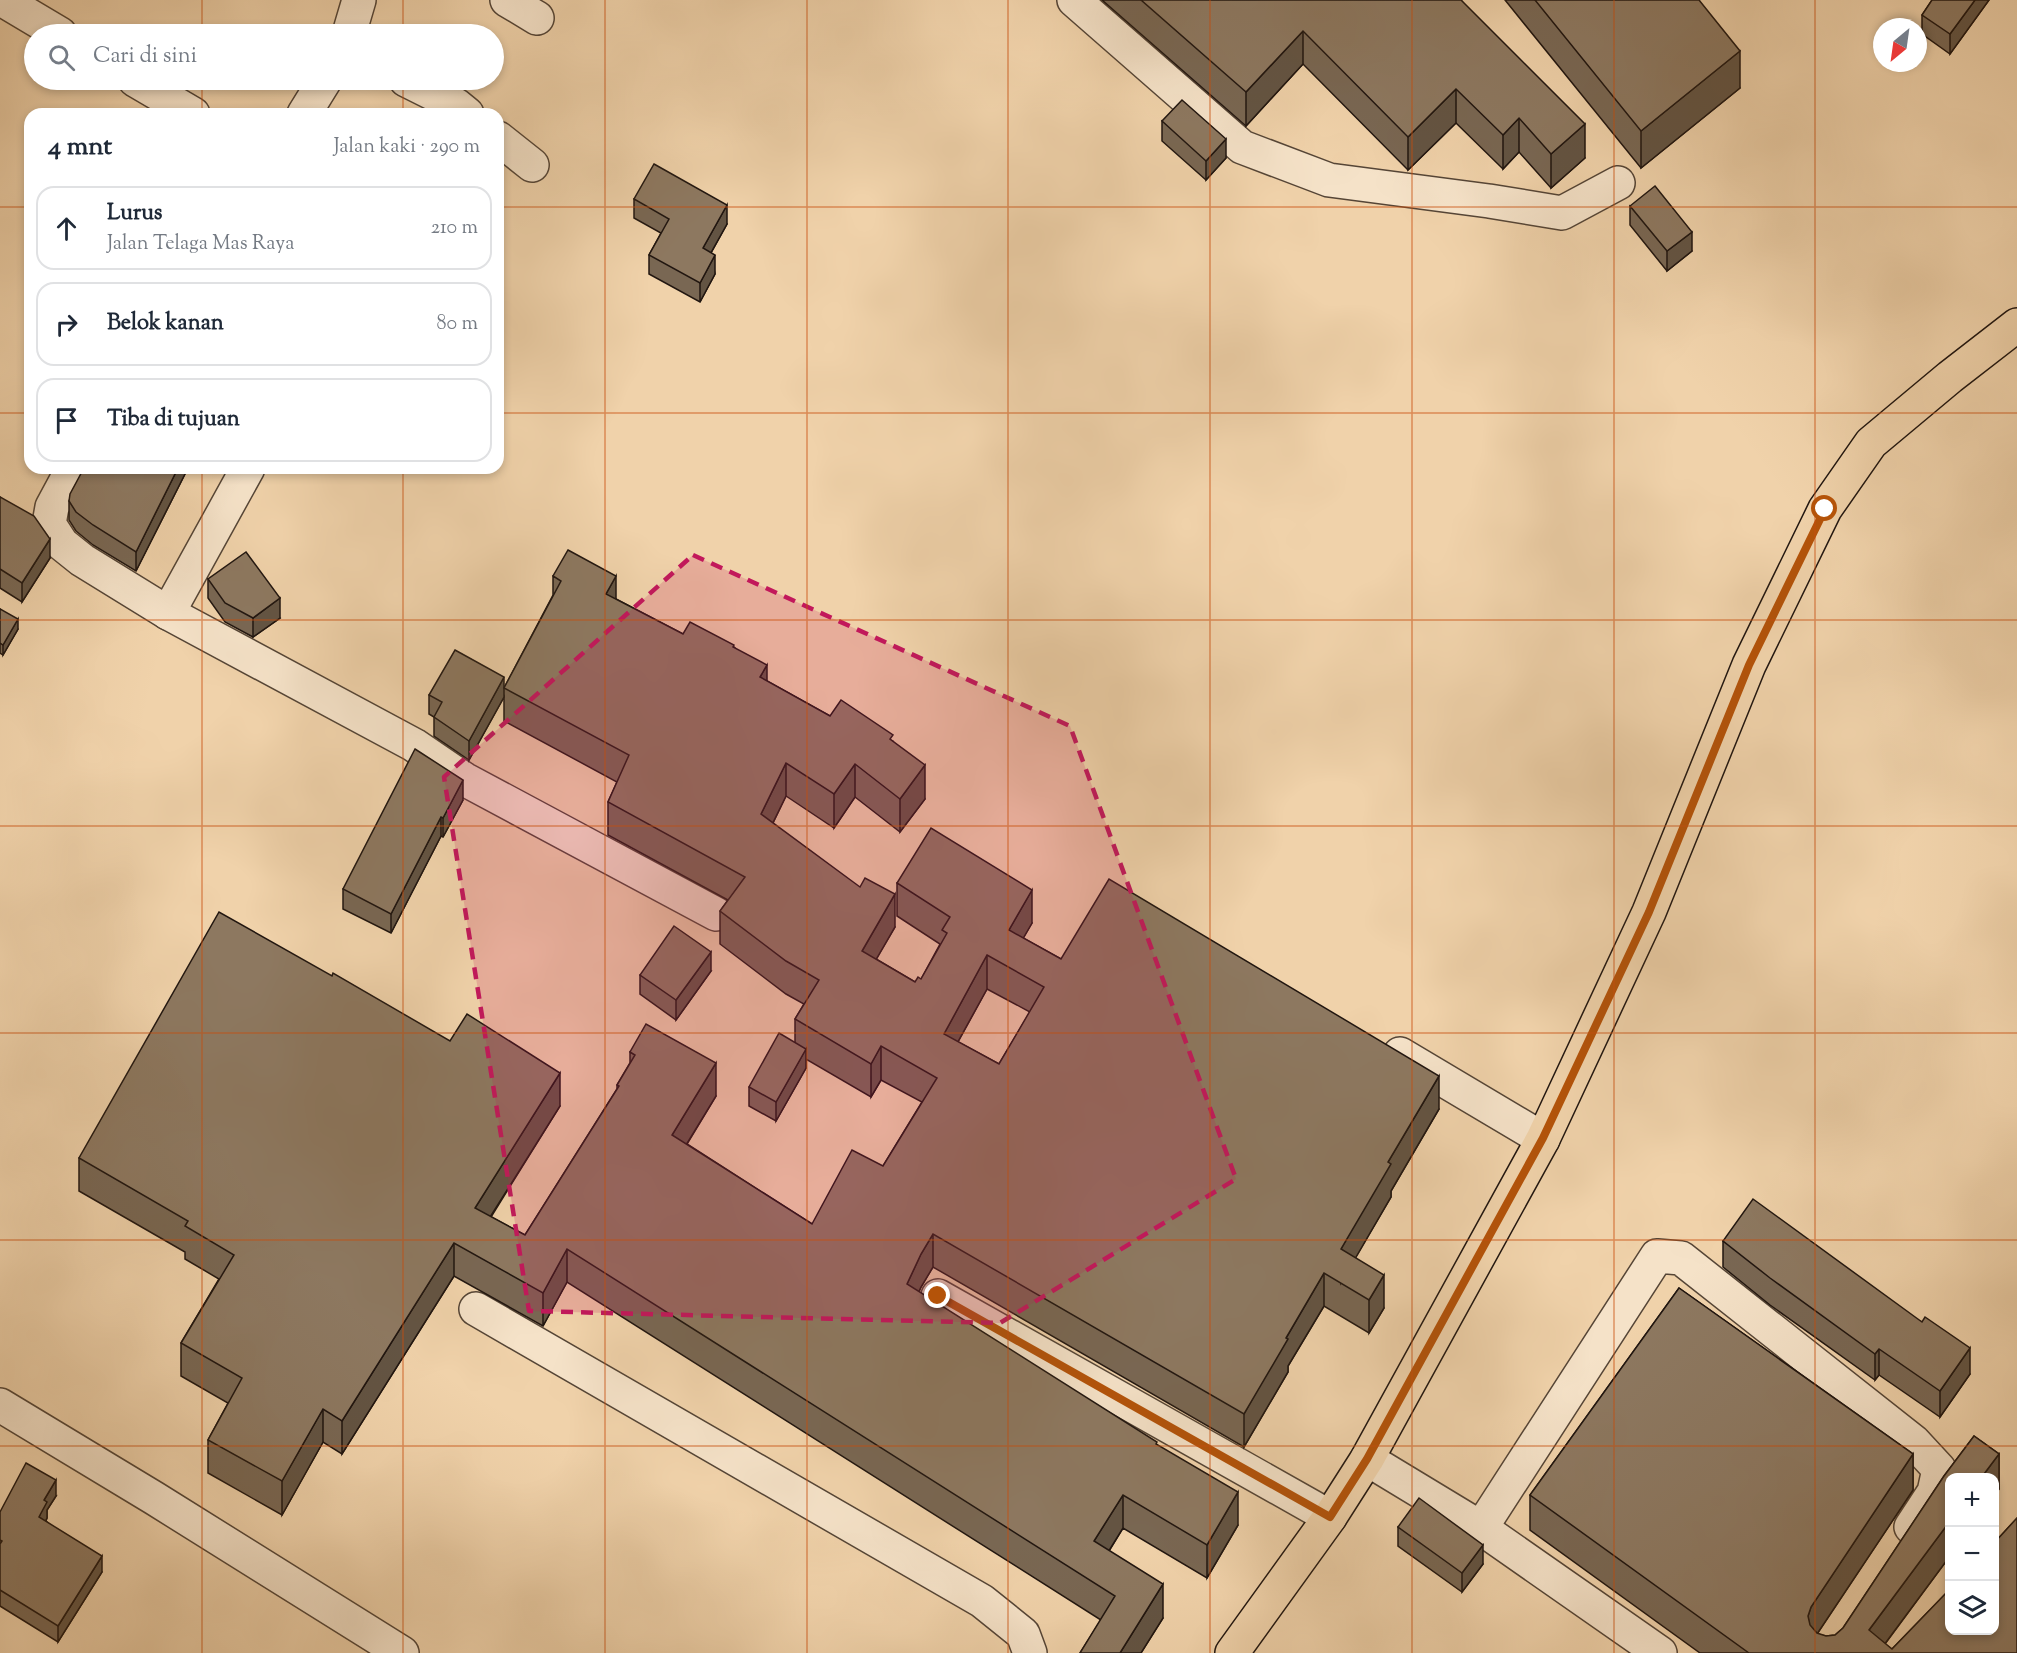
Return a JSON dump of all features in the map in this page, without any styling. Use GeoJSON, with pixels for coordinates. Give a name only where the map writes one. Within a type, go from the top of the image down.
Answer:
{"type":"FeatureCollection","features":[{"type":"Feature","properties":{"kind":"main road"},"geometry":{"type":"LineString","coordinates":[[1232,1653],[1330,1517],[1367,1459],[1543,1138],[1649,912],[1749,665],[1825,509],[1871,443],[2017,325]]}},
{"type":"Feature","properties":{"kind":"street"},"geometry":{"type":"LineString","coordinates":[[3,0],[43,24]]}},
{"type":"Feature","properties":{"kind":"street"},"geometry":{"type":"LineString","coordinates":[[352,24],[359,0]]}},
{"type":"Feature","properties":{"kind":"street"},"geometry":{"type":"LineString","coordinates":[[507,0],[537,18]]}},
{"type":"Feature","properties":{"kind":"street"},"geometry":{"type":"LineString","coordinates":[[1074,0],[1242,147],[1329,180],[1562,213],[1618,183]]}},
{"type":"Feature","properties":{"kind":"street"},"geometry":{"type":"LineString","coordinates":[[152,90],[183,108]]}},
{"type":"Feature","properties":{"kind":"street"},"geometry":{"type":"LineString","coordinates":[[308,108],[319,90]]}},
{"type":"Feature","properties":{"kind":"street"},"geometry":{"type":"LineString","coordinates":[[426,90],[460,108]]}},
{"type":"Feature","properties":{"kind":"street"},"geometry":{"type":"LineString","coordinates":[[504,143],[532,165]]}},
{"type":"Feature","properties":{"kind":"street"},"geometry":{"type":"LineString","coordinates":[[70,474],[52,507],[49,524],[62,544],[82,560],[168,613],[414,745],[464,779],[716,914]]}},
{"type":"Feature","properties":{"kind":"street"},"geometry":{"type":"LineString","coordinates":[[168,613],[245,474]]}},
{"type":"Feature","properties":{"kind":"street"},"geometry":{"type":"LineString","coordinates":[[1378,1041],[1543,1138]]}},
{"type":"Feature","properties":{"kind":"street"},"geometry":{"type":"LineString","coordinates":[[1481,1528],[1657,1256],[1681,1258],[1914,1442],[1939,1469],[1934,1492],[1897,1549]]}},
{"type":"Feature","properties":{"kind":"street"},"geometry":{"type":"LineString","coordinates":[[938,1296],[1330,1517]]}},
{"type":"Feature","properties":{"kind":"street"},"geometry":{"type":"LineString","coordinates":[[476,1309],[982,1601],[1023,1634],[1030,1653]]}},
{"type":"Feature","properties":{"kind":"street"},"geometry":{"type":"LineString","coordinates":[[4,1416],[154,1498],[402,1653]]}},
{"type":"Feature","properties":{"kind":"street"},"geometry":{"type":"LineString","coordinates":[[1367,1459],[1481,1528],[1660,1653]]}},
{"type":"Feature","properties":{"kind":"highlighted area"},"geometry":{"type":"Polygon","coordinates":[[[693,555],[1070,726],[1236,1179],[1000,1323],[529,1311],[444,777],[693,555]]]}},
{"type":"Feature","properties":{"kind":"building"},"geometry":{"type":"Polygon","coordinates":[[[1141,0],[1461,0],[1585,124],[1551,154],[1519,118],[1503,135],[1456,89],[1408,137],[1303,31],[1246,92],[1141,0]]]}},
{"type":"Feature","properties":{"kind":"building"},"geometry":{"type":"Polygon","coordinates":[[[1535,0],[1699,0],[1740,51],[1641,131],[1535,0]]]}},
{"type":"Feature","properties":{"kind":"building"},"geometry":{"type":"Polygon","coordinates":[[[1932,0],[1975,0],[1950,34],[1922,15],[1932,0]]]}},
{"type":"Feature","properties":{"kind":"building"},"geometry":{"type":"Polygon","coordinates":[[[1182,100],[1226,139],[1206,161],[1162,121],[1182,100]]]}},
{"type":"Feature","properties":{"kind":"building"},"geometry":{"type":"Polygon","coordinates":[[[654,164],[727,205],[703,248],[715,255],[700,283],[649,255],[669,219],[634,199],[654,164]]]}},
{"type":"Feature","properties":{"kind":"building"},"geometry":{"type":"Polygon","coordinates":[[[1655,186],[1692,232],[1667,251],[1630,206],[1655,186]]]}},
{"type":"Feature","properties":{"kind":"building"},"geometry":{"type":"Polygon","coordinates":[[[81,474],[175,474],[136,552],[76,512],[69,501],[70,494],[81,474]]]}},
{"type":"Feature","properties":{"kind":"building"},"geometry":{"type":"Polygon","coordinates":[[[0,497],[34,516],[50,539],[22,583],[0,569],[0,497]]]}},
{"type":"Feature","properties":{"kind":"building"},"geometry":{"type":"Polygon","coordinates":[[[568,550],[616,576],[606,594],[683,634],[690,622],[734,645],[733,647],[767,665],[760,677],[830,716],[841,700],[893,735],[890,739],[925,765],[900,799],[855,764],[834,794],[786,763],[761,814],[860,887],[865,878],[895,894],[862,951],[915,982],[918,977],[921,979],[947,933],[942,930],[950,917],[897,883],[931,828],[1032,890],[1009,930],[1061,959],[1109,879],[1439,1076],[1388,1162],[1391,1164],[1341,1249],[1384,1275],[1369,1300],[1324,1273],[1244,1414],[933,1234],[921,1254],[907,1284],[1157,1442],[1156,1444],[1238,1492],[1207,1545],[1123,1495],[1094,1541],[1163,1584],[1120,1653],[1080,1653],[1115,1596],[567,1249],[543,1293],[454,1243],[342,1421],[323,1409],[282,1481],[208,1440],[242,1378],[181,1343],[234,1255],[185,1226],[188,1221],[79,1158],[219,912],[332,976],[333,973],[450,1041],[467,1014],[560,1073],[475,1208],[525,1235],[619,1086],[617,1085],[635,1055],[630,1052],[646,1024],[716,1063],[672,1135],[812,1224],[852,1150],[883,1166],[937,1078],[881,1046],[871,1064],[795,1019],[819,980],[786,961],[720,911],[745,877],[608,802],[629,755],[504,688],[561,581],[553,576],[568,550]],[[987,955],[944,1034],[999,1064],[1044,987],[987,955]]]}},
{"type":"Feature","properties":{"kind":"building"},"geometry":{"type":"Polygon","coordinates":[[[246,552],[280,598],[253,618],[225,603],[208,579],[246,552]]]}},
{"type":"Feature","properties":{"kind":"building"},"geometry":{"type":"Polygon","coordinates":[[[0,609],[18,619],[3,645],[0,643],[0,609]]]}},
{"type":"Feature","properties":{"kind":"building"},"geometry":{"type":"Polygon","coordinates":[[[455,650],[504,677],[469,741],[434,717],[442,702],[429,695],[455,650]]]}},
{"type":"Feature","properties":{"kind":"building"},"geometry":{"type":"Polygon","coordinates":[[[415,749],[463,780],[443,818],[441,817],[391,914],[343,889],[415,749]]]}},
{"type":"Feature","properties":{"kind":"building"},"geometry":{"type":"Polygon","coordinates":[[[674,926],[711,952],[676,1000],[640,975],[674,926]]]}},
{"type":"Feature","properties":{"kind":"building"},"geometry":{"type":"Polygon","coordinates":[[[779,1033],[806,1049],[776,1102],[749,1087],[779,1033]]]}},
{"type":"Feature","properties":{"kind":"building"},"geometry":{"type":"Polygon","coordinates":[[[1753,1199],[1922,1322],[1925,1317],[1970,1348],[1940,1391],[1879,1349],[1875,1354],[1723,1241],[1753,1199]]]}},
{"type":"Feature","properties":{"kind":"building"},"geometry":{"type":"Polygon","coordinates":[[[1679,1288],[1913,1454],[1811,1607],[1808,1616],[1810,1625],[1817,1633],[1826,1636],[1835,1635],[1843,1628],[1945,1475],[1945,1528],[1869,1630],[1892,1649],[1945,1594],[1945,1635],[1999,1635],[1999,1538],[2017,1518],[2017,1653],[1749,1653],[1530,1495],[1679,1288]]]}},
{"type":"Feature","properties":{"kind":"building"},"geometry":{"type":"Polygon","coordinates":[[[1974,1436],[1999,1454],[1985,1473],[1946,1473],[1974,1436]]]}},
{"type":"Feature","properties":{"kind":"building"},"geometry":{"type":"Polygon","coordinates":[[[26,1463],[56,1480],[44,1500],[47,1502],[39,1517],[102,1556],[58,1626],[0,1590],[0,1544],[2,1541],[0,1540],[0,1512],[26,1463]]]}},
{"type":"Feature","properties":{"kind":"building"},"geometry":{"type":"Polygon","coordinates":[[[1419,1498],[1483,1545],[1462,1573],[1398,1527],[1419,1498]]]}},
{"type":"Feature","properties":{"kind":"route"},"geometry":{"type":"LineString","coordinates":[[938,1296],[1330,1517],[1367,1459],[1543,1138],[1649,912],[1749,665],[1825,509]]}}]}
